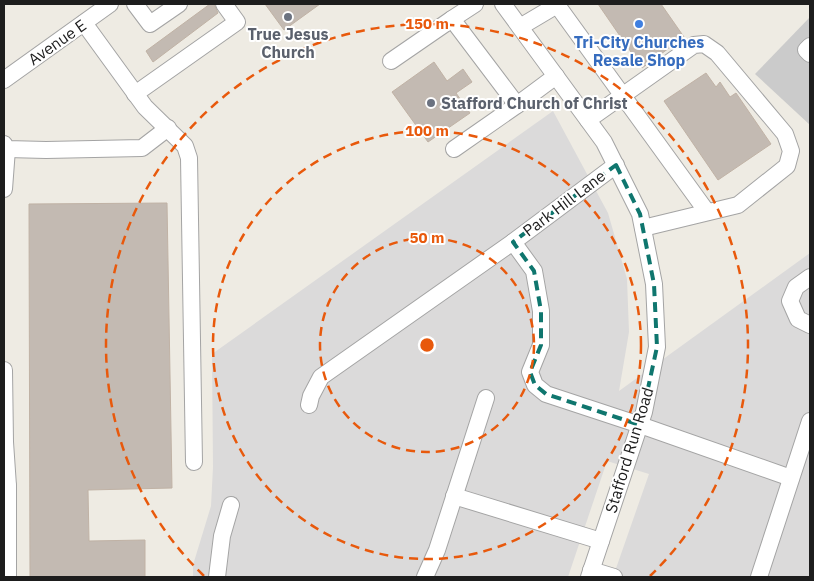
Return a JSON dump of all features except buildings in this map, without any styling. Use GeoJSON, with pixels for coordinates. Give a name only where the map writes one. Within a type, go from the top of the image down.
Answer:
{"type":"FeatureCollection","features":[{"type":"Feature","properties":{"kind":"street","name":"Avenue E"},"geometry":{"type":"LineString","coordinates":[[5,75],[110,4]]}},
{"type":"Feature","properties":{"kind":"street"},"geometry":{"type":"LineString","coordinates":[[135,4],[150,24],[179,4]]}},
{"type":"Feature","properties":{"kind":"street"},"geometry":{"type":"LineString","coordinates":[[135,94],[237,22],[224,4]]}},
{"type":"Feature","properties":{"kind":"street"},"geometry":{"type":"LineString","coordinates":[[391,61],[475,4]]}},
{"type":"Feature","properties":{"kind":"street","name":"Stafford Run Road"},"geometry":{"type":"LineString","coordinates":[[503,4],[604,142],[640,214],[654,284],[657,347],[644,412],[590,574]]}},
{"type":"Feature","properties":{"kind":"street"},"geometry":{"type":"LineString","coordinates":[[520,27],[558,4],[707,212]]}},
{"type":"Feature","properties":{"kind":"street"},"geometry":{"type":"LineString","coordinates":[[452,19],[517,105]]}},
{"type":"Feature","properties":{"kind":"street"},"geometry":{"type":"LineString","coordinates":[[84,23],[145,107],[185,146],[189,158],[194,462]]}},
{"type":"Feature","properties":{"kind":"street"},"geometry":{"type":"LineString","coordinates":[[588,120],[694,45],[704,44],[717,53],[785,134],[792,151],[787,166],[738,204],[642,228]]}},
{"type":"Feature","properties":{"kind":"street"},"geometry":{"type":"LineString","coordinates":[[810,46],[806,50],[810,54]]}},
{"type":"Feature","properties":{"kind":"street"},"geometry":{"type":"LineString","coordinates":[[454,149],[556,76]]}},
{"type":"Feature","properties":{"kind":"street"},"geometry":{"type":"LineString","coordinates":[[4,189],[6,146],[46,150],[142,148],[168,128]]}},
{"type":"Feature","properties":{"kind":"street","name":"Park Hill Lane"},"geometry":{"type":"LineString","coordinates":[[309,405],[311,396],[321,377],[513,242],[616,165]]}},
{"type":"Feature","properties":{"kind":"street"},"geometry":{"type":"LineString","coordinates":[[513,242],[534,271],[541,311],[541,344],[530,372],[535,385],[546,394],[792,478]]}},
{"type":"Feature","properties":{"kind":"street"},"geometry":{"type":"LineString","coordinates":[[810,277],[796,287],[790,301],[798,319],[810,326]]}},
{"type":"Feature","properties":{"kind":"street"},"geometry":{"type":"LineString","coordinates":[[4,370],[8,577]]}},
{"type":"Feature","properties":{"kind":"street"},"geometry":{"type":"LineString","coordinates":[[424,577],[437,550],[486,398]]}},
{"type":"Feature","properties":{"kind":"street"},"geometry":{"type":"LineString","coordinates":[[758,577],[810,421]]}},
{"type":"Feature","properties":{"kind":"street"},"geometry":{"type":"LineString","coordinates":[[454,496],[601,540]]}},
{"type":"Feature","properties":{"kind":"street"},"geometry":{"type":"LineString","coordinates":[[217,577],[222,536],[230,505]]}},
{"type":"Feature","properties":{"kind":"street"},"geometry":{"type":"LineString","coordinates":[[590,574],[614,577]]}},
{"type":"Feature","properties":{"kind":"highlighted area"},"geometry":{"type":"Polygon","coordinates":[[[616,165],[640,214],[654,284],[657,347],[640,425],[546,394],[535,385],[530,372],[541,345],[541,311],[534,271],[513,242],[616,165]]]}},
{"type":"Feature","properties":{"kind":"shaded area"},"geometry":{"type":"Polygon","coordinates":[[[810,17],[810,125],[755,74],[810,17]]]}},
{"type":"Feature","properties":{"kind":"shaded area"},"geometry":{"type":"Polygon","coordinates":[[[553,111],[608,213],[627,279],[629,332],[619,391],[810,253],[810,577],[613,577],[649,474],[607,461],[568,577],[193,577],[193,565],[211,506],[213,467],[212,354],[553,111]]]}},
{"type":"Feature","properties":{"kind":"place","name":"True Jesus Church"},"geometry":{"type":"Point","coordinates":[288,17]}},
{"type":"Feature","properties":{"kind":"place","name":"Tri-City Churches Resale Shop"},"geometry":{"type":"Point","coordinates":[639,24]}},
{"type":"Feature","properties":{"kind":"place","name":"Stafford Church of Christ"},"geometry":{"type":"Point","coordinates":[431,103]}}]}
